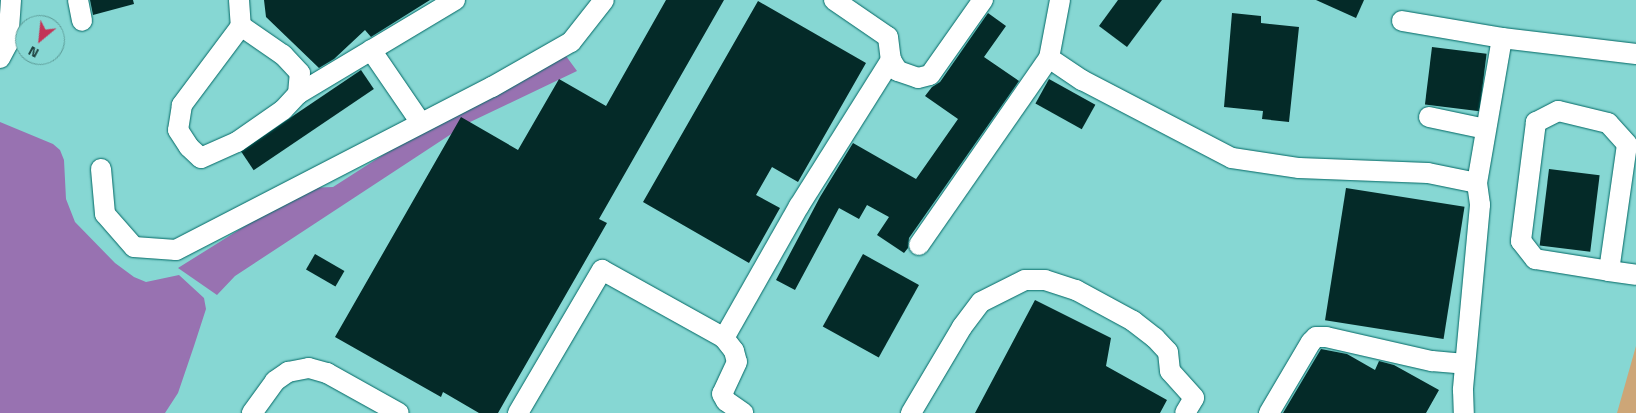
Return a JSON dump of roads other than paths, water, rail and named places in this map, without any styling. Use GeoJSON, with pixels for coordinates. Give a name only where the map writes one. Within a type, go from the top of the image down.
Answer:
{"type":"FeatureCollection","features":[{"type":"Feature","properties":{"kind":"street"},"geometry":{"type":"LineString","coordinates":[[0,58],[8,43],[11,0]]}},
{"type":"Feature","properties":{"kind":"street"},"geometry":{"type":"LineString","coordinates":[[78,0],[82,21]]}},
{"type":"Feature","properties":{"kind":"street"},"geometry":{"type":"LineString","coordinates":[[238,0],[241,26],[182,105],[178,130],[188,147],[201,158],[237,142],[283,110],[298,94],[455,0]]}},
{"type":"Feature","properties":{"kind":"street"},"geometry":{"type":"LineString","coordinates":[[101,168],[105,214],[134,247],[176,250],[492,87],[571,42],[604,0]]}},
{"type":"Feature","properties":{"kind":"street"},"geometry":{"type":"LineString","coordinates":[[834,0],[888,37],[891,60],[898,71],[918,78],[930,75],[977,2]]}},
{"type":"Feature","properties":{"kind":"street"},"geometry":{"type":"LineString","coordinates":[[919,245],[1050,58],[1060,0]]}},
{"type":"Feature","properties":{"kind":"street"},"geometry":{"type":"LineString","coordinates":[[1402,21],[1502,38],[1636,54]]}},
{"type":"Feature","properties":{"kind":"street"},"geometry":{"type":"LineString","coordinates":[[241,26],[283,55],[300,73],[298,94]]}},
{"type":"Feature","properties":{"kind":"street"},"geometry":{"type":"LineString","coordinates":[[1464,413],[1466,364],[1480,205],[1477,183],[1502,38]]}},
{"type":"Feature","properties":{"kind":"street"},"geometry":{"type":"LineString","coordinates":[[371,50],[421,124]]}},
{"type":"Feature","properties":{"kind":"street"},"geometry":{"type":"LineString","coordinates":[[1050,58],[1082,80],[1232,158],[1299,168],[1428,174],[1477,183]]}},
{"type":"Feature","properties":{"kind":"street"},"geometry":{"type":"LineString","coordinates":[[724,338],[799,206],[891,60]]}},
{"type":"Feature","properties":{"kind":"street"},"geometry":{"type":"LineString","coordinates":[[1610,271],[1627,144],[1608,123],[1558,111],[1536,122],[1521,241],[1534,259],[1610,271],[1636,275]]}},
{"type":"Feature","properties":{"kind":"street"},"geometry":{"type":"LineString","coordinates":[[1430,117],[1486,128]]}},
{"type":"Feature","properties":{"kind":"street"},"geometry":{"type":"LineString","coordinates":[[518,413],[602,270],[724,338],[734,351],[736,362],[722,394],[726,401],[743,413]]}},
{"type":"Feature","properties":{"kind":"street"},"geometry":{"type":"LineString","coordinates":[[911,413],[962,327],[981,302],[1024,280],[1045,280],[1084,294],[1133,321],[1155,338],[1168,352],[1170,371],[1194,398],[1185,413]]}},
{"type":"Feature","properties":{"kind":"street"},"geometry":{"type":"LineString","coordinates":[[1270,413],[1311,342],[1316,337],[1326,336],[1432,361],[1466,364]]}},
{"type":"Feature","properties":{"kind":"street"},"geometry":{"type":"LineString","coordinates":[[252,413],[275,381],[288,372],[308,368],[327,373],[399,413]]}}]}
